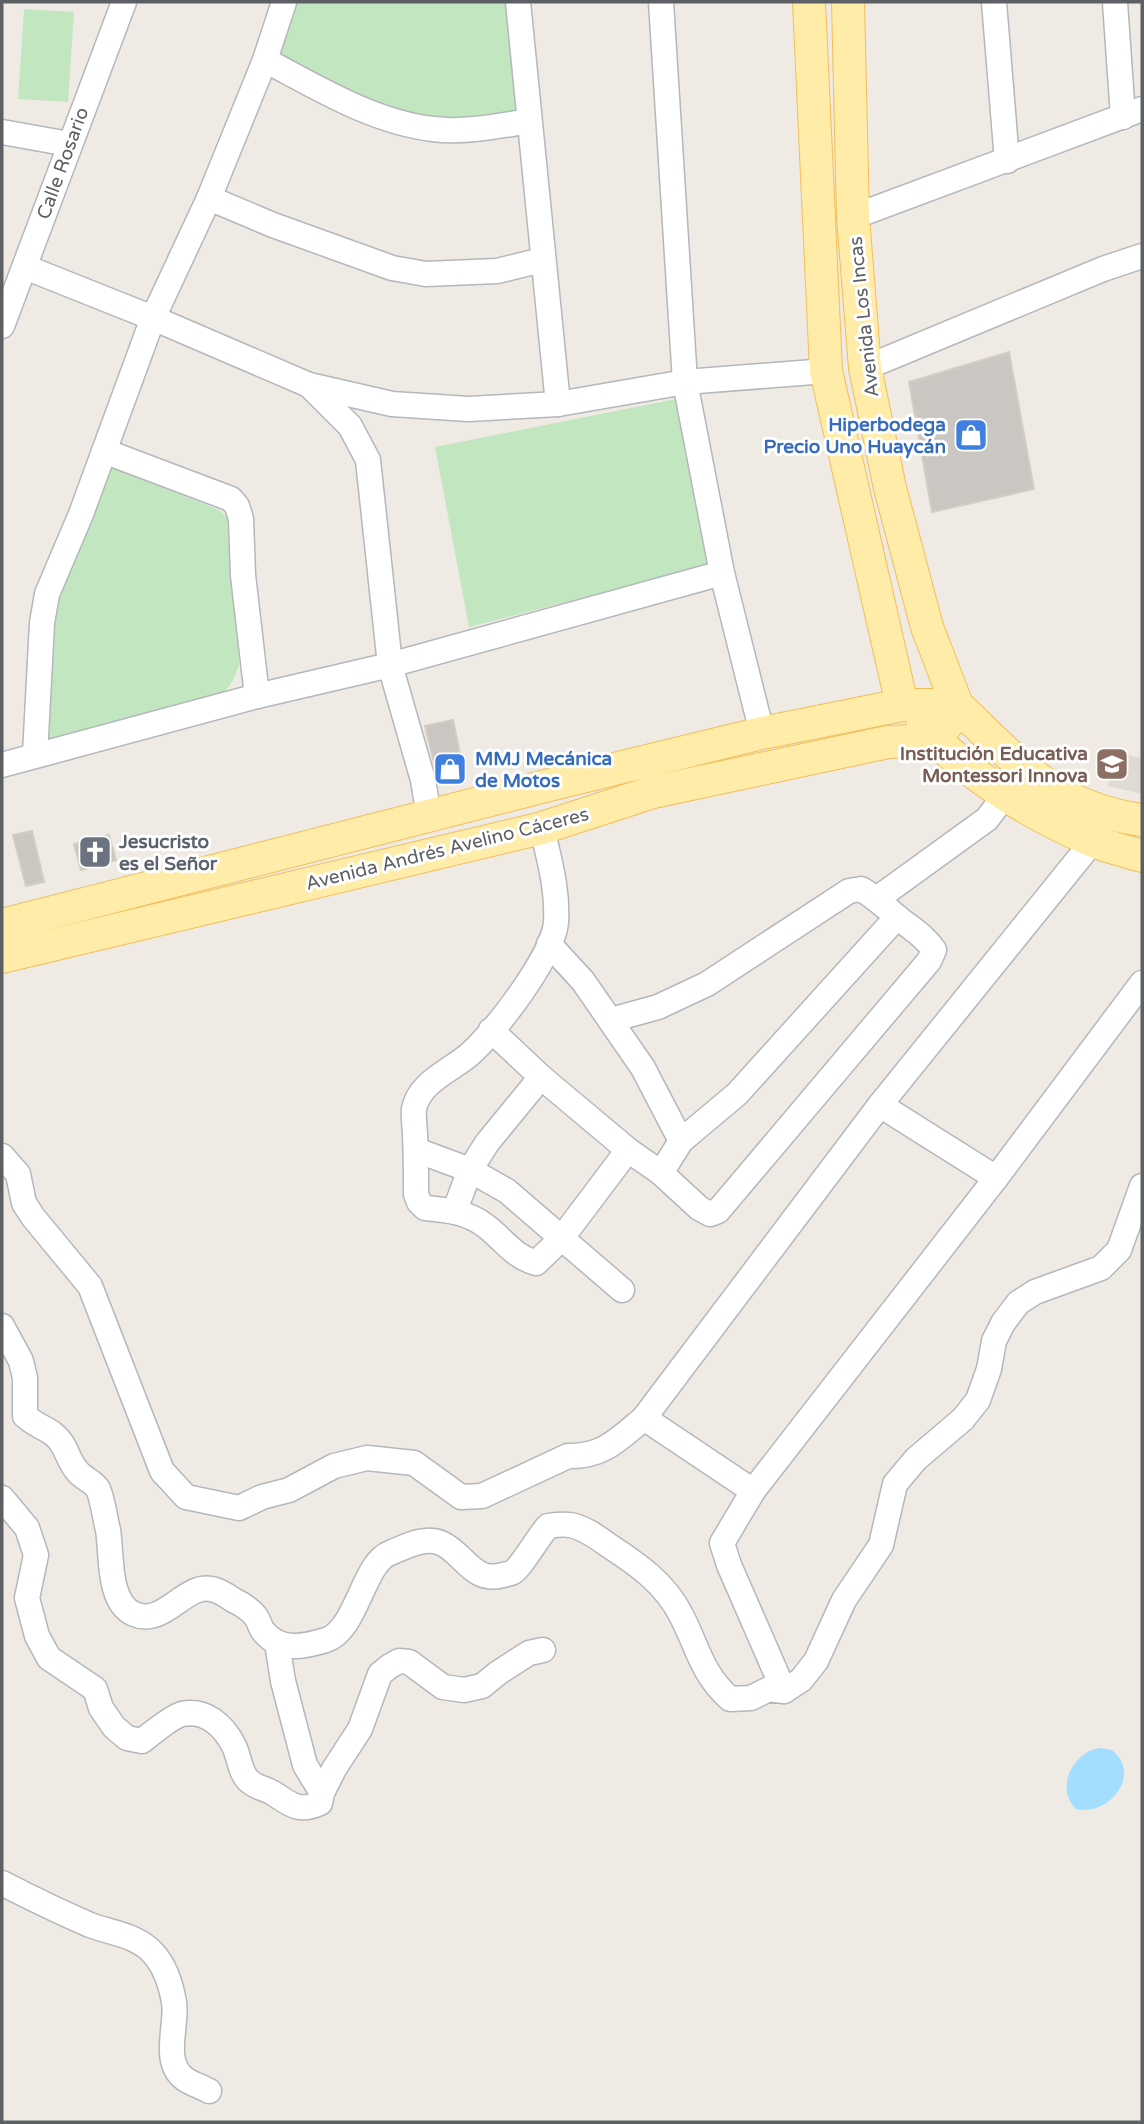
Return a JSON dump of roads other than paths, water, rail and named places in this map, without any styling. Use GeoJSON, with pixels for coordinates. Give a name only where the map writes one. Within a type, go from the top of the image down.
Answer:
{"type":"FeatureCollection","features":[{"type":"Feature","properties":{"kind":"main road","name":"Avenida Los Incas"},"geometry":{"type":"LineString","coordinates":[[809,2],[827,371],[902,705]]}},
{"type":"Feature","properties":{"kind":"main road","name":"Avenida Los Incas"},"geometry":{"type":"LineString","coordinates":[[848,2],[852,218],[865,368],[890,488],[927,627],[957,705]]}},
{"type":"Feature","properties":{"kind":"main road","name":"Avenida Andrés Avelino Cáceres"},"geometry":{"type":"LineString","coordinates":[[2,925],[762,733],[902,705],[957,705]]}},
{"type":"Feature","properties":{"kind":"main road"},"geometry":{"type":"LineString","coordinates":[[902,705],[935,740],[968,768],[1042,817],[1093,841],[1142,856]]}},
{"type":"Feature","properties":{"kind":"main road"},"geometry":{"type":"LineString","coordinates":[[935,740],[951,719],[957,705],[994,743],[1045,785],[1088,807],[1114,816],[1142,820]]}},
{"type":"Feature","properties":{"kind":"main road","name":"Avenida Andrés Avelino Cáceres"},"geometry":{"type":"LineString","coordinates":[[2,957],[542,828],[653,792],[888,742],[935,740]]}},
{"type":"Feature","properties":{"kind":"main road"},"geometry":{"type":"LineString","coordinates":[[648,761],[653,792]]}},
{"type":"Feature","properties":{"kind":"main road"},"geometry":{"type":"LineString","coordinates":[[207,873],[216,904]]}},
{"type":"Feature","properties":{"kind":"street","name":"Calle Rosario"},"geometry":{"type":"LineString","coordinates":[[5,310],[24,267],[124,2]]}},
{"type":"Feature","properties":{"kind":"street"},"geometry":{"type":"LineString","coordinates":[[35,755],[42,623],[47,594],[81,514],[153,318],[209,198],[265,60],[284,2]]}},
{"type":"Feature","properties":{"kind":"street"},"geometry":{"type":"LineString","coordinates":[[518,2],[558,404]]}},
{"type":"Feature","properties":{"kind":"street"},"geometry":{"type":"LineString","coordinates":[[661,2],[685,382],[722,573],[762,733]]}},
{"type":"Feature","properties":{"kind":"street"},"geometry":{"type":"LineString","coordinates":[[994,2],[1007,161]]}},
{"type":"Feature","properties":{"kind":"street"},"geometry":{"type":"LineString","coordinates":[[852,218],[1133,113],[1115,2]]}},
{"type":"Feature","properties":{"kind":"street"},"geometry":{"type":"LineString","coordinates":[[265,60],[336,97],[391,119],[434,129],[483,128],[529,121]]}},
{"type":"Feature","properties":{"kind":"street"},"geometry":{"type":"LineString","coordinates":[[2,132],[69,144]]}},
{"type":"Feature","properties":{"kind":"street"},"geometry":{"type":"LineString","coordinates":[[209,198],[273,225],[392,268],[426,274],[497,271],[542,260]]}},
{"type":"Feature","properties":{"kind":"street"},"geometry":{"type":"LineString","coordinates":[[865,368],[1102,269],[1142,257]]}},
{"type":"Feature","properties":{"kind":"street"},"geometry":{"type":"LineString","coordinates":[[24,267],[153,318],[309,385],[392,404],[468,409],[558,404],[685,382],[827,371]]}},
{"type":"Feature","properties":{"kind":"street"},"geometry":{"type":"LineString","coordinates":[[309,385],[350,426],[368,460],[390,665],[423,780],[429,816]]}},
{"type":"Feature","properties":{"kind":"street"},"geometry":{"type":"LineString","coordinates":[[104,451],[231,499],[237,506],[241,519],[243,575],[257,696]]}},
{"type":"Feature","properties":{"kind":"street"},"geometry":{"type":"LineString","coordinates":[[2,765],[257,696],[390,665],[722,573]]}},
{"type":"Feature","properties":{"kind":"street"},"geometry":{"type":"LineString","coordinates":[[878,898],[987,818],[1006,794]]}},
{"type":"Feature","properties":{"kind":"street"},"geometry":{"type":"LineString","coordinates":[[542,828],[556,888],[556,926],[542,962],[512,1006],[470,1054],[447,1068],[422,1094],[414,1108],[416,1194],[425,1208],[455,1210],[486,1225],[521,1258],[536,1263],[561,1239],[628,1150]]}},
{"type":"Feature","properties":{"kind":"street"},"geometry":{"type":"LineString","coordinates":[[2,1156],[18,1174],[24,1203],[33,1217],[90,1286],[162,1471],[186,1497],[239,1508],[262,1497],[289,1490],[334,1466],[367,1458],[414,1464],[461,1497],[482,1496],[568,1456],[582,1457],[608,1448],[644,1418],[880,1105],[1093,841]]}},
{"type":"Feature","properties":{"kind":"street"},"geometry":{"type":"LineString","coordinates":[[491,1030],[541,1077],[628,1150],[661,1172],[699,1208],[710,1214],[718,1211],[929,961],[934,950],[927,939],[897,917],[878,898],[861,889],[849,891],[707,984],[658,1007],[611,1020]]}},
{"type":"Feature","properties":{"kind":"street"},"geometry":{"type":"LineString","coordinates":[[661,1172],[681,1142],[737,1094],[897,917]]}},
{"type":"Feature","properties":{"kind":"street"},"geometry":{"type":"LineString","coordinates":[[549,944],[583,981],[611,1020],[643,1068],[681,1142]]}},
{"type":"Feature","properties":{"kind":"street"},"geometry":{"type":"LineString","coordinates":[[784,1691],[722,1543],[753,1491],[996,1178],[1142,983]]}},
{"type":"Feature","properties":{"kind":"street"},"geometry":{"type":"LineString","coordinates":[[455,1210],[470,1170],[487,1143],[541,1077]]}},
{"type":"Feature","properties":{"kind":"street"},"geometry":{"type":"LineString","coordinates":[[880,1105],[996,1178]]}},
{"type":"Feature","properties":{"kind":"street"},"geometry":{"type":"LineString","coordinates":[[416,1150],[470,1170],[507,1191],[622,1290]]}},
{"type":"Feature","properties":{"kind":"street"},"geometry":{"type":"LineString","coordinates":[[2,1326],[21,1361],[25,1378],[25,1416],[36,1426],[51,1432],[66,1447],[71,1463],[79,1474],[97,1488],[108,1532],[111,1572],[123,1603],[134,1614],[151,1615],[170,1608],[195,1590],[212,1589],[239,1602],[256,1616],[262,1630],[277,1643],[291,1648],[329,1639],[345,1625],[369,1577],[385,1555],[423,1540],[441,1543],[476,1572],[492,1578],[514,1572],[548,1526],[570,1525],[591,1534],[644,1569],[663,1588],[681,1615],[695,1651],[718,1688],[730,1699],[751,1698],[769,1689],[784,1691],[802,1680],[816,1661],[844,1600],[881,1545],[895,1484],[916,1459],[963,1419],[978,1400],[989,1369],[994,1341],[1003,1323],[1018,1303],[1035,1292],[1101,1268],[1119,1250],[1142,1186]]}},
{"type":"Feature","properties":{"kind":"street"},"geometry":{"type":"LineString","coordinates":[[644,1418],[753,1491]]}},
{"type":"Feature","properties":{"kind":"street"},"geometry":{"type":"LineString","coordinates":[[2,1498],[27,1528],[36,1555],[27,1598],[37,1636],[49,1658],[95,1689],[101,1708],[114,1727],[127,1738],[142,1741],[182,1714],[209,1716],[223,1729],[234,1746],[246,1778],[259,1790],[272,1792],[293,1807],[309,1808],[320,1803],[334,1769],[360,1729],[380,1674],[390,1666],[399,1661],[409,1662],[443,1687],[464,1690],[482,1686],[529,1653],[543,1650]]}},
{"type":"Feature","properties":{"kind":"street"},"geometry":{"type":"LineString","coordinates":[[277,1643],[283,1681],[305,1765],[322,1793]]}},
{"type":"Feature","properties":{"kind":"street"},"geometry":{"type":"LineString","coordinates":[[2,1883],[56,1911],[134,1939],[153,1952],[166,1970],[175,2004],[172,2045],[174,2063],[183,2078],[209,2091]]}},
{"type":"Feature","properties":{"kind":"water"},"geometry":{"type":"Polygon","coordinates":[[[1101,1748],[1112,1750],[1121,1760],[1123,1782],[1118,1792],[1099,1807],[1076,1809],[1067,1791],[1070,1771],[1083,1755],[1101,1748]]]}},
{"type":"Feature","properties":{"kind":"place","name":"Hiperbodega Precio Uno Huaycán"},"geometry":{"type":"Point","coordinates":[971,435]}},
{"type":"Feature","properties":{"kind":"place","name":"Institución Educativa Montessori Innova"},"geometry":{"type":"Point","coordinates":[1112,764]}},
{"type":"Feature","properties":{"kind":"place","name":"MMJ Mecánica de Motos"},"geometry":{"type":"Point","coordinates":[450,769]}},
{"type":"Feature","properties":{"kind":"place","name":"Jesucristo es el Señor"},"geometry":{"type":"Point","coordinates":[95,852]}}]}
